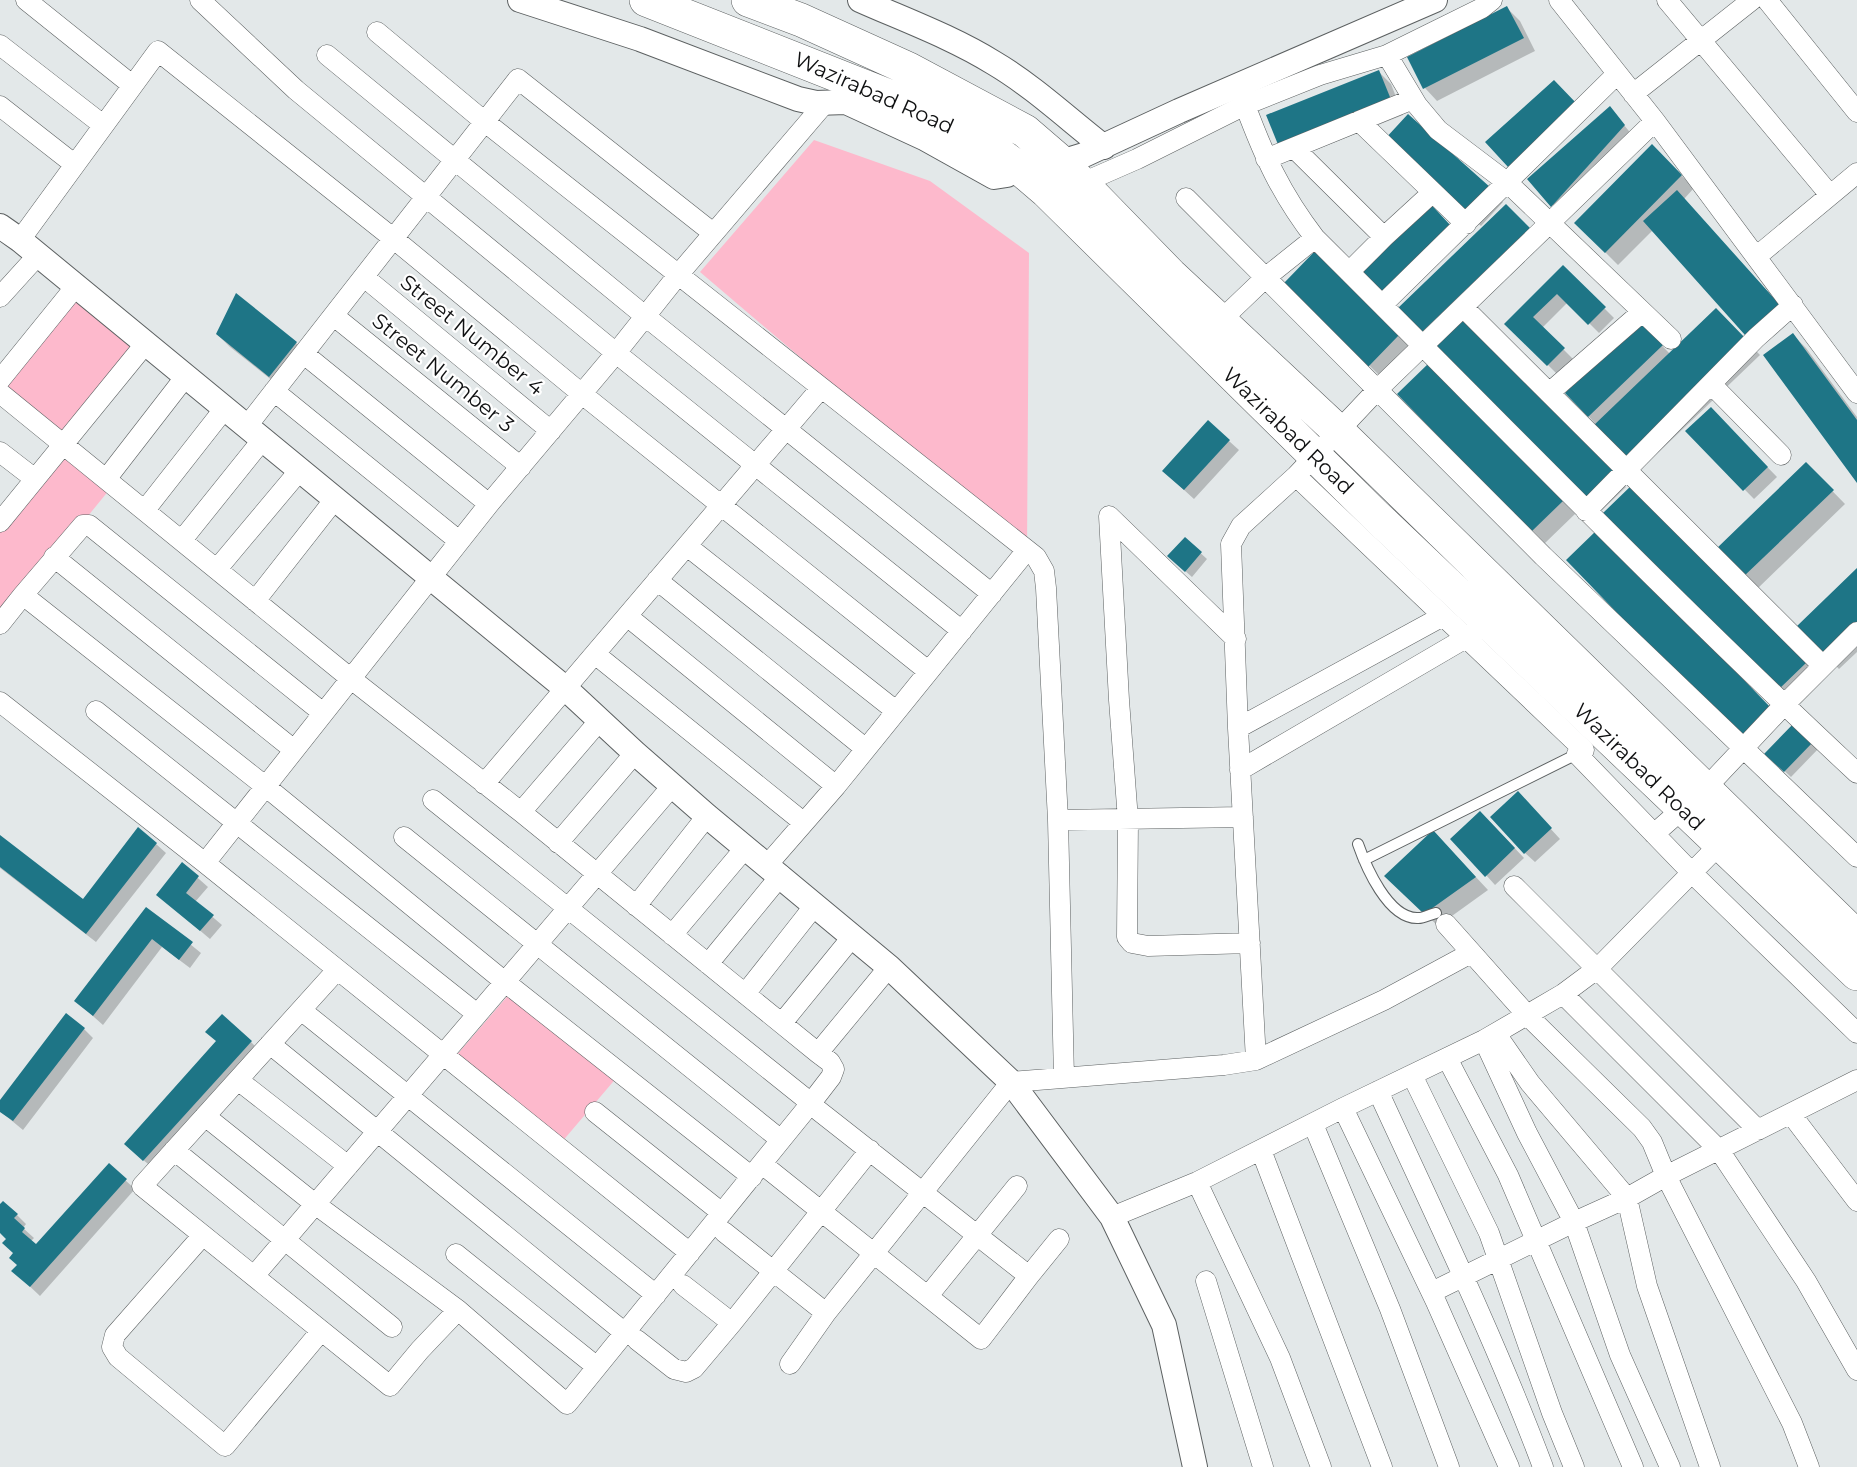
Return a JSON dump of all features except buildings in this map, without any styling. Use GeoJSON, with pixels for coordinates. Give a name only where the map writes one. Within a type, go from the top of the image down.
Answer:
{"type":"FeatureCollection","features":[{"type":"Feature","properties":{"kind":"highway","name":"Wazirabad Road"},"geometry":{"type":"LineString","coordinates":[[646,0],[855,96],[917,107],[988,146],[1019,168],[1051,197],[1305,466],[1477,631],[1693,800],[1857,937]]}},
{"type":"Feature","properties":{"kind":"highway","name":"Wazirabad Road"},"geometry":{"type":"LineString","coordinates":[[748,0],[801,20],[898,64],[1025,131],[1071,172],[1171,275],[1339,432],[1693,800],[1720,844],[1857,974]]}},
{"type":"Feature","properties":{"kind":"highway"},"geometry":{"type":"LineString","coordinates":[[855,96],[898,64]]}},
{"type":"Feature","properties":{"kind":"street"},"geometry":{"type":"LineString","coordinates":[[26,0],[132,86]]}},
{"type":"Feature","properties":{"kind":"street"},"geometry":{"type":"LineString","coordinates":[[200,0],[296,90],[426,198],[962,631]]}},
{"type":"Feature","properties":{"kind":"street"},"geometry":{"type":"LineString","coordinates":[[519,0],[640,39],[798,99],[855,96]]}},
{"type":"Feature","properties":{"kind":"street"},"geometry":{"type":"LineString","coordinates":[[860,0],[994,63],[1017,78],[1104,147]]}},
{"type":"Feature","properties":{"kind":"street"},"geometry":{"type":"LineString","coordinates":[[1051,197],[1084,155],[1179,111],[1436,0]]}},
{"type":"Feature","properties":{"kind":"street"},"geometry":{"type":"LineString","coordinates":[[1019,168],[1071,172],[1137,159],[1245,105],[1320,75],[1387,55],[1482,8],[1492,0]]}},
{"type":"Feature","properties":{"kind":"street"},"geometry":{"type":"LineString","coordinates":[[1559,0],[1655,121],[1857,393]]}},
{"type":"Feature","properties":{"kind":"street"},"geometry":{"type":"LineString","coordinates":[[1667,0],[1830,195]]}},
{"type":"Feature","properties":{"kind":"street"},"geometry":{"type":"LineString","coordinates":[[1633,94],[1752,0]]}},
{"type":"Feature","properties":{"kind":"street"},"geometry":{"type":"LineString","coordinates":[[1767,0],[1857,112]]}},
{"type":"Feature","properties":{"kind":"street"},"geometry":{"type":"LineString","coordinates":[[377,32],[485,122],[1036,557],[1044,572],[1046,588],[1058,820],[1064,1078]]}},
{"type":"Feature","properties":{"kind":"street"},"geometry":{"type":"LineString","coordinates":[[0,45],[103,125]]}},
{"type":"Feature","properties":{"kind":"street"},"geometry":{"type":"LineString","coordinates":[[0,297],[19,240],[158,51],[928,671]]}},
{"type":"Feature","properties":{"kind":"street"},"geometry":{"type":"LineString","coordinates":[[327,55],[645,316],[992,594]]}},
{"type":"Feature","properties":{"kind":"street"},"geometry":{"type":"LineString","coordinates":[[1387,55],[1413,99],[1438,130],[1508,183],[1671,339]]}},
{"type":"Feature","properties":{"kind":"street"},"geometry":{"type":"LineString","coordinates":[[1382,305],[1617,74]]}},
{"type":"Feature","properties":{"kind":"street"},"geometry":{"type":"LineString","coordinates":[[182,540],[255,432],[274,391],[518,79],[713,233]]}},
{"type":"Feature","properties":{"kind":"street"},"geometry":{"type":"LineString","coordinates":[[205,863],[429,577],[713,233],[855,96]]}},
{"type":"Feature","properties":{"kind":"street"},"geometry":{"type":"LineString","coordinates":[[1266,159],[1413,99]]}},
{"type":"Feature","properties":{"kind":"street"},"geometry":{"type":"LineString","coordinates":[[1245,105],[1266,159],[1292,207],[1315,238],[1586,511],[1784,705],[1857,773]]}},
{"type":"Feature","properties":{"kind":"street"},"geometry":{"type":"LineString","coordinates":[[0,106],[74,164]]}},
{"type":"Feature","properties":{"kind":"street"},"geometry":{"type":"LineString","coordinates":[[1359,121],[1466,224]]}},
{"type":"Feature","properties":{"kind":"street"},"geometry":{"type":"LineString","coordinates":[[1256,1060],[1240,770],[1231,544],[1241,526],[1339,432],[1377,390],[1655,121]]}},
{"type":"Feature","properties":{"kind":"street"},"geometry":{"type":"LineString","coordinates":[[1294,148],[1383,237]]}},
{"type":"Feature","properties":{"kind":"street"},"geometry":{"type":"LineString","coordinates":[[1756,257],[1857,172]]}},
{"type":"Feature","properties":{"kind":"street"},"geometry":{"type":"LineString","coordinates":[[1349,272],[1383,237],[1433,192]]}},
{"type":"Feature","properties":{"kind":"street"},"geometry":{"type":"LineString","coordinates":[[1186,198],[1543,556],[1857,857]]}},
{"type":"Feature","properties":{"kind":"street"},"geometry":{"type":"LineString","coordinates":[[1220,321],[1264,278],[1315,238]]}},
{"type":"Feature","properties":{"kind":"street"},"geometry":{"type":"LineString","coordinates":[[19,240],[565,688],[707,816],[889,967],[1011,1082],[1112,1217],[1164,1325],[1195,1467]]}},
{"type":"Feature","properties":{"kind":"street","name":"Street Number 4"},"geometry":{"type":"LineString","coordinates":[[363,277],[551,431]]}},
{"type":"Feature","properties":{"kind":"street"},"geometry":{"type":"LineString","coordinates":[[0,380],[76,286]]}},
{"type":"Feature","properties":{"kind":"street"},"geometry":{"type":"LineString","coordinates":[[1586,511],[1756,338],[1793,305]]}},
{"type":"Feature","properties":{"kind":"street"},"geometry":{"type":"LineString","coordinates":[[1463,307],[1823,666]]}},
{"type":"Feature","properties":{"kind":"street"},"geometry":{"type":"LineString","coordinates":[[1549,393],[1642,312]]}},
{"type":"Feature","properties":{"kind":"street","name":"Street Number 3"},"geometry":{"type":"LineString","coordinates":[[334,316],[521,467]]}},
{"type":"Feature","properties":{"kind":"street"},"geometry":{"type":"LineString","coordinates":[[2,517],[146,343]]}},
{"type":"Feature","properties":{"kind":"street"},"geometry":{"type":"LineString","coordinates":[[304,354],[489,504]]}},
{"type":"Feature","properties":{"kind":"street"},"geometry":{"type":"LineString","coordinates":[[107,478],[186,376]]}},
{"type":"Feature","properties":{"kind":"street"},"geometry":{"type":"LineString","coordinates":[[1711,384],[1781,455]]}},
{"type":"Feature","properties":{"kind":"street"},"geometry":{"type":"LineString","coordinates":[[484,783],[821,388]]}},
{"type":"Feature","properties":{"kind":"street"},"geometry":{"type":"LineString","coordinates":[[274,391],[459,542]]}},
{"type":"Feature","properties":{"kind":"street"},"geometry":{"type":"LineString","coordinates":[[0,393],[350,678],[521,812],[782,1023],[830,1062],[834,1069],[815,1107],[781,1140],[757,1170],[723,1222],[690,1253],[656,1295],[631,1336],[597,1367],[567,1404],[458,1310],[315,1204],[205,1116]]}},
{"type":"Feature","properties":{"kind":"street"},"geometry":{"type":"LineString","coordinates":[[145,510],[225,408]]}},
{"type":"Feature","properties":{"kind":"street"},"geometry":{"type":"LineString","coordinates":[[0,452],[35,479]]}},
{"type":"Feature","properties":{"kind":"street"},"geometry":{"type":"LineString","coordinates":[[1305,466],[1443,616],[1477,631],[1584,750],[1577,754],[1692,873],[1857,1033]]}},
{"type":"Feature","properties":{"kind":"street"},"geometry":{"type":"LineString","coordinates":[[217,569],[300,470]]}},
{"type":"Feature","properties":{"kind":"street"},"geometry":{"type":"LineString","coordinates":[[255,601],[335,499]]}},
{"type":"Feature","properties":{"kind":"street"},"geometry":{"type":"LineString","coordinates":[[1236,639],[1108,516],[1128,820],[1127,937],[1132,943],[1148,946],[1250,943]]}},
{"type":"Feature","properties":{"kind":"street"},"geometry":{"type":"LineString","coordinates":[[0,624],[82,525],[89,525],[323,713]]}},
{"type":"Feature","properties":{"kind":"street"},"geometry":{"type":"LineString","coordinates":[[687,546],[896,711]]}},
{"type":"Feature","properties":{"kind":"street"},"geometry":{"type":"LineString","coordinates":[[708,964],[774,870],[803,822],[836,786],[1027,549]]}},
{"type":"Feature","properties":{"kind":"street"},"geometry":{"type":"LineString","coordinates":[[54,557],[294,750]]}},
{"type":"Feature","properties":{"kind":"street"},"geometry":{"type":"LineString","coordinates":[[657,580],[866,749]]}},
{"type":"Feature","properties":{"kind":"street"},"geometry":{"type":"LineString","coordinates":[[23,595],[265,786],[505,982],[757,1170],[821,1211],[981,1339],[1059,1239]]}},
{"type":"Feature","properties":{"kind":"street"},"geometry":{"type":"LineString","coordinates":[[627,616],[836,786]]}},
{"type":"Feature","properties":{"kind":"street"},"geometry":{"type":"LineString","coordinates":[[1238,728],[1443,616]]}},
{"type":"Feature","properties":{"kind":"street"},"geometry":{"type":"LineString","coordinates":[[1240,770],[1477,631]]}},
{"type":"Feature","properties":{"kind":"street"},"geometry":{"type":"LineString","coordinates":[[1654,834],[1693,800],[1857,632]]}},
{"type":"Feature","properties":{"kind":"street"},"geometry":{"type":"LineString","coordinates":[[594,654],[803,822]]}},
{"type":"Feature","properties":{"kind":"street"},"geometry":{"type":"LineString","coordinates":[[0,702],[205,863],[690,1253]]}},
{"type":"Feature","properties":{"kind":"street"},"geometry":{"type":"LineString","coordinates":[[96,711],[477,1014]]}},
{"type":"Feature","properties":{"kind":"street"},"geometry":{"type":"LineString","coordinates":[[521,812],[600,720]]}},
{"type":"Feature","properties":{"kind":"street"},"geometry":{"type":"LineString","coordinates":[[558,843],[635,753]]}},
{"type":"Feature","properties":{"kind":"street"},"geometry":{"type":"LineString","coordinates":[[254,1276],[673,785]]}},
{"type":"Feature","properties":{"kind":"street"},"geometry":{"type":"LineString","coordinates":[[433,800],[976,1236],[1029,1276]]}},
{"type":"Feature","properties":{"kind":"street"},"geometry":{"type":"LineString","coordinates":[[636,906],[707,816]]}},
{"type":"Feature","properties":{"kind":"street"},"geometry":{"type":"LineString","coordinates":[[1058,820],[1243,817]]}},
{"type":"Feature","properties":{"kind":"street"},"geometry":{"type":"LineString","coordinates":[[404,837],[781,1140]]}},
{"type":"Feature","properties":{"kind":"street"},"geometry":{"type":"LineString","coordinates":[[1112,1217],[1197,1182],[1490,1037],[1563,994],[1598,968],[1720,844]]}},
{"type":"Feature","properties":{"kind":"street"},"geometry":{"type":"LineString","coordinates":[[672,935],[746,847]]}},
{"type":"Feature","properties":{"kind":"street"},"geometry":{"type":"LineString","coordinates":[[1514,886],[1758,1130]]}},
{"type":"Feature","properties":{"kind":"street"},"geometry":{"type":"LineString","coordinates":[[745,994],[815,905]]}},
{"type":"Feature","properties":{"kind":"street"},"geometry":{"type":"LineString","coordinates":[[1441,919],[1527,1015],[1642,1128],[1652,1142],[1666,1176],[1792,1423],[1809,1467]]}},
{"type":"Feature","properties":{"kind":"street"},"geometry":{"type":"LineString","coordinates":[[782,1023],[853,936]]}},
{"type":"Feature","properties":{"kind":"street"},"geometry":{"type":"LineString","coordinates":[[790,1364],[826,1313],[1011,1082],[1224,1065],[1256,1060],[1384,1000],[1471,953]]}},
{"type":"Feature","properties":{"kind":"street"},"geometry":{"type":"LineString","coordinates":[[818,1053],[889,967]]}},
{"type":"Feature","properties":{"kind":"street"},"geometry":{"type":"LineString","coordinates":[[338,970],[142,1186],[390,1386],[458,1310]]}},
{"type":"Feature","properties":{"kind":"street"},"geometry":{"type":"LineString","coordinates":[[1563,994],[1719,1150],[1806,1281],[1857,1370]]}},
{"type":"Feature","properties":{"kind":"street"},"geometry":{"type":"LineString","coordinates":[[302,1010],[656,1295]]}},
{"type":"Feature","properties":{"kind":"street"},"geometry":{"type":"LineString","coordinates":[[1490,1037],[1627,1198],[1650,1296],[1710,1467]]}},
{"type":"Feature","properties":{"kind":"street"},"geometry":{"type":"LineString","coordinates":[[1490,1037],[1527,1133],[1574,1222],[1620,1355],[1670,1467]]}},
{"type":"Feature","properties":{"kind":"street"},"geometry":{"type":"LineString","coordinates":[[270,1044],[631,1336],[674,1369],[686,1372],[694,1368],[732,1323],[870,1150]]}},
{"type":"Feature","properties":{"kind":"street"},"geometry":{"type":"LineString","coordinates":[[1447,1058],[1508,1175],[1633,1467]]}},
{"type":"Feature","properties":{"kind":"street"},"geometry":{"type":"LineString","coordinates":[[1412,1075],[1489,1233],[1552,1413],[1574,1467]]}},
{"type":"Feature","properties":{"kind":"street"},"geometry":{"type":"LineString","coordinates":[[238,1080],[348,1166]]}},
{"type":"Feature","properties":{"kind":"street"},"geometry":{"type":"LineString","coordinates":[[1432,1292],[1627,1198],[1857,1080]]}},
{"type":"Feature","properties":{"kind":"street"},"geometry":{"type":"LineString","coordinates":[[1378,1091],[1463,1276],[1524,1416],[1543,1467]]}},
{"type":"Feature","properties":{"kind":"street"},"geometry":{"type":"LineString","coordinates":[[1343,1108],[1432,1292],[1509,1467]]}},
{"type":"Feature","properties":{"kind":"street"},"geometry":{"type":"LineString","coordinates":[[596,1112],[723,1222],[773,1270],[826,1313]]}},
{"type":"Feature","properties":{"kind":"street"},"geometry":{"type":"LineString","coordinates":[[1791,1114],[1857,1201]]}},
{"type":"Feature","properties":{"kind":"street"},"geometry":{"type":"LineString","coordinates":[[1313,1124],[1390,1309],[1449,1467]]}},
{"type":"Feature","properties":{"kind":"street"},"geometry":{"type":"LineString","coordinates":[[174,1150],[392,1327]]}},
{"type":"Feature","properties":{"kind":"street"},"geometry":{"type":"LineString","coordinates":[[1261,1150],[1382,1467]]}},
{"type":"Feature","properties":{"kind":"street"},"geometry":{"type":"LineString","coordinates":[[1197,1182],[1280,1358],[1322,1467]]}},
{"type":"Feature","properties":{"kind":"street"},"geometry":{"type":"LineString","coordinates":[[928,1296],[1017,1186]]}},
{"type":"Feature","properties":{"kind":"street"},"geometry":{"type":"LineString","coordinates":[[202,1235],[115,1335],[112,1347],[118,1357],[225,1446],[321,1331]]}},
{"type":"Feature","properties":{"kind":"street"},"geometry":{"type":"LineString","coordinates":[[456,1254],[597,1367]]}},
{"type":"Feature","properties":{"kind":"street"},"geometry":{"type":"LineString","coordinates":[[1206,1281],[1263,1467]]}},
{"type":"Feature","properties":{"kind":"street"},"geometry":{"type":"LineString","coordinates":[[683,1285],[732,1323]]}},
{"type":"Feature","properties":{"kind":"lane"},"geometry":{"type":"LineString","coordinates":[[1364,860],[1577,754]]}},
{"type":"Feature","properties":{"kind":"lane"},"geometry":{"type":"LineString","coordinates":[[1358,844],[1384,898],[1402,913],[1417,918],[1441,919]]}},
{"type":"Feature","properties":{"kind":"shaded area"},"geometry":{"type":"Polygon","coordinates":[[[814,140],[930,181],[1029,253],[1027,550],[700,272],[814,140]]]}},
{"type":"Feature","properties":{"kind":"shaded area"},"geometry":{"type":"Polygon","coordinates":[[[76,286],[146,343],[64,444],[0,393],[76,286]]]}},
{"type":"Feature","properties":{"kind":"shaded area"},"geometry":{"type":"Polygon","coordinates":[[[64,444],[114,484],[0,624],[0,522],[64,444]]]}},
{"type":"Feature","properties":{"kind":"shaded area"},"geometry":{"type":"Polygon","coordinates":[[[511,992],[618,1076],[555,1150],[449,1064],[511,992]]]}}]}
